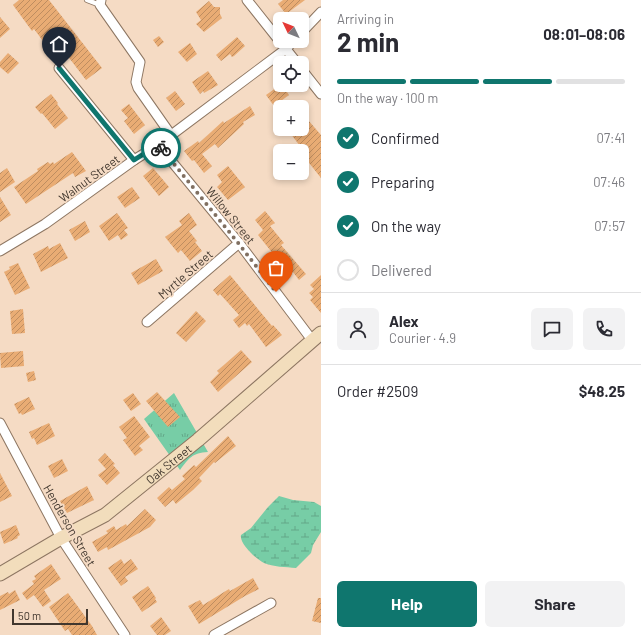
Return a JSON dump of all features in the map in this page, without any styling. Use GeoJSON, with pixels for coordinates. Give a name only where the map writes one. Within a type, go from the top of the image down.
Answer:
{"type":"FeatureCollection","features":[{"type":"Feature","properties":{"kind":"street"},"geometry":{"type":"LineString","coordinates":[[247,0],[292,56]]}},
{"type":"Feature","properties":{"kind":"street"},"geometry":{"type":"LineString","coordinates":[[100,2],[140,62],[136,82],[138,88],[170,135]]}},
{"type":"Feature","properties":{"kind":"street"},"geometry":{"type":"LineString","coordinates":[[309,25],[321,12]]}},
{"type":"Feature","properties":{"kind":"street","name":"Walnut Street"},"geometry":{"type":"LineString","coordinates":[[0,251],[45,224],[134,160],[158,145],[286,49]]}},
{"type":"Feature","properties":{"kind":"street"},"geometry":{"type":"LineString","coordinates":[[59,68],[134,160]]}},
{"type":"Feature","properties":{"kind":"street"},"geometry":{"type":"LineString","coordinates":[[309,79],[321,94]]}},
{"type":"Feature","properties":{"kind":"street","name":"Willow Street"},"geometry":{"type":"LineString","coordinates":[[158,145],[317,336]]}},
{"type":"Feature","properties":{"kind":"street","name":"Myrtle Street"},"geometry":{"type":"LineString","coordinates":[[147,322],[239,244]]}},
{"type":"Feature","properties":{"kind":"street","name":"Oak Street"},"geometry":{"type":"LineString","coordinates":[[0,574],[61,538],[105,516],[198,440],[317,336]]}},
{"type":"Feature","properties":{"kind":"street","name":"Henderson Street"},"geometry":{"type":"LineString","coordinates":[[0,423],[61,538],[125,635]]}},
{"type":"Feature","properties":{"kind":"street"},"geometry":{"type":"LineString","coordinates":[[214,635],[271,603]]}},
{"type":"Feature","properties":{"kind":"lane"},"geometry":{"type":"LineString","coordinates":[[87,0],[100,2]]}},
{"type":"Feature","properties":{"kind":"green space"},"geometry":{"type":"Polygon","coordinates":[[[174,393],[208,452],[194,455],[180,470],[144,419],[174,393]]]}},
{"type":"Feature","properties":{"kind":"green space"},"geometry":{"type":"Polygon","coordinates":[[[279,496],[293,500],[314,502],[321,506],[321,532],[313,545],[311,553],[296,568],[275,566],[264,563],[245,546],[241,538],[241,535],[251,528],[279,496]]]}},
{"type":"Feature","properties":{"kind":"building"},"geometry":{"type":"Polygon","coordinates":[[[19,0],[49,0],[102,68],[86,80],[60,46],[52,53],[34,29],[32,31],[13,5],[19,0]]]}},
{"type":"Feature","properties":{"kind":"building"},"geometry":{"type":"Polygon","coordinates":[[[283,0],[305,0],[289,12],[284,12],[278,4],[283,0]]]}},
{"type":"Feature","properties":{"kind":"building"},"geometry":{"type":"Polygon","coordinates":[[[209,1],[214,7],[220,7],[220,14],[222,18],[204,32],[196,24],[201,20],[196,12],[209,1]]]}},
{"type":"Feature","properties":{"kind":"building"},"geometry":{"type":"Polygon","coordinates":[[[0,17],[10,29],[0,38],[0,17]]]}},
{"type":"Feature","properties":{"kind":"building"},"geometry":{"type":"Polygon","coordinates":[[[159,36],[164,42],[158,47],[153,40],[159,36]]]}},
{"type":"Feature","properties":{"kind":"building"},"geometry":{"type":"Polygon","coordinates":[[[237,37],[245,46],[234,56],[232,57],[230,54],[221,61],[216,55],[237,37]]]}},
{"type":"Feature","properties":{"kind":"building"},"geometry":{"type":"Polygon","coordinates":[[[190,43],[197,54],[187,62],[178,52],[190,43]]]}},
{"type":"Feature","properties":{"kind":"building"},"geometry":{"type":"Polygon","coordinates":[[[8,53],[19,63],[8,74],[0,67],[0,62],[8,53]]]}},
{"type":"Feature","properties":{"kind":"building"},"geometry":{"type":"Polygon","coordinates":[[[208,71],[218,85],[204,93],[203,91],[200,94],[192,82],[208,71]]]}},
{"type":"Feature","properties":{"kind":"building"},"geometry":{"type":"Polygon","coordinates":[[[273,90],[273,92],[287,92],[289,95],[282,100],[273,100],[273,105],[266,95],[273,90]]]}},
{"type":"Feature","properties":{"kind":"building"},"geometry":{"type":"Polygon","coordinates":[[[175,91],[185,104],[176,111],[166,98],[175,91]]]}},
{"type":"Feature","properties":{"kind":"building"},"geometry":{"type":"Polygon","coordinates":[[[51,94],[68,118],[55,129],[35,107],[51,94]]]}},
{"type":"Feature","properties":{"kind":"building"},"geometry":{"type":"Polygon","coordinates":[[[129,104],[145,125],[134,134],[124,121],[128,118],[121,110],[129,104]]]}},
{"type":"Feature","properties":{"kind":"building"},"geometry":{"type":"Polygon","coordinates":[[[250,106],[255,115],[243,122],[244,124],[218,148],[215,144],[202,154],[212,166],[204,173],[194,160],[192,161],[184,151],[198,141],[199,143],[223,121],[224,123],[250,106]]]}},
{"type":"Feature","properties":{"kind":"building"},"geometry":{"type":"Polygon","coordinates":[[[309,121],[321,135],[321,178],[309,163],[309,144],[298,144],[292,136],[309,136],[309,121]]]}},
{"type":"Feature","properties":{"kind":"building"},"geometry":{"type":"Polygon","coordinates":[[[72,152],[86,171],[75,177],[73,173],[26,204],[14,187],[38,171],[37,169],[48,162],[50,164],[53,162],[54,164],[72,152]]]}},
{"type":"Feature","properties":{"kind":"building"},"geometry":{"type":"Polygon","coordinates":[[[228,166],[245,187],[228,200],[217,187],[222,182],[217,175],[228,166]]]}},
{"type":"Feature","properties":{"kind":"building"},"geometry":{"type":"Polygon","coordinates":[[[7,168],[15,182],[0,192],[0,173],[7,168]]]}},
{"type":"Feature","properties":{"kind":"building"},"geometry":{"type":"Polygon","coordinates":[[[153,168],[169,187],[159,196],[143,176],[153,168]]]}},
{"type":"Feature","properties":{"kind":"building"},"geometry":{"type":"Polygon","coordinates":[[[132,187],[140,198],[125,208],[117,197],[132,187]]]}},
{"type":"Feature","properties":{"kind":"building"},"geometry":{"type":"Polygon","coordinates":[[[0,197],[11,215],[0,222],[0,197]]]}},
{"type":"Feature","properties":{"kind":"building"},"geometry":{"type":"Polygon","coordinates":[[[265,211],[275,223],[270,226],[284,243],[281,245],[306,274],[299,280],[293,272],[288,276],[277,263],[279,261],[258,235],[263,230],[255,220],[265,211]]]}},
{"type":"Feature","properties":{"kind":"building"},"geometry":{"type":"Polygon","coordinates":[[[117,213],[128,228],[124,230],[128,235],[121,240],[118,235],[109,241],[99,226],[117,213]]]}},
{"type":"Feature","properties":{"kind":"building"},"geometry":{"type":"Polygon","coordinates":[[[189,213],[197,225],[189,231],[197,241],[195,242],[202,251],[190,261],[181,250],[178,253],[165,237],[182,225],[179,221],[189,213]]]}},
{"type":"Feature","properties":{"kind":"building"},"geometry":{"type":"Polygon","coordinates":[[[85,221],[90,232],[75,241],[69,230],[85,221]]]}},
{"type":"Feature","properties":{"kind":"building"},"geometry":{"type":"Polygon","coordinates":[[[60,243],[68,258],[41,272],[33,254],[48,246],[49,249],[60,243]]]}},
{"type":"Feature","properties":{"kind":"building"},"geometry":{"type":"Polygon","coordinates":[[[156,259],[163,271],[138,285],[131,273],[156,259]]]}},
{"type":"Feature","properties":{"kind":"building"},"geometry":{"type":"Polygon","coordinates":[[[18,263],[30,288],[15,295],[4,272],[10,269],[9,267],[18,263]]]}},
{"type":"Feature","properties":{"kind":"building"},"geometry":{"type":"Polygon","coordinates":[[[230,275],[272,326],[273,325],[282,335],[266,347],[249,324],[247,326],[245,323],[239,328],[233,320],[239,315],[220,294],[218,296],[213,290],[230,275]]]}},
{"type":"Feature","properties":{"kind":"building"},"geometry":{"type":"Polygon","coordinates":[[[321,275],[321,313],[310,300],[313,297],[309,293],[314,289],[310,285],[321,275]]]}},
{"type":"Feature","properties":{"kind":"building"},"geometry":{"type":"Polygon","coordinates":[[[23,309],[25,333],[12,334],[10,311],[23,309]]]}},
{"type":"Feature","properties":{"kind":"building"},"geometry":{"type":"Polygon","coordinates":[[[196,311],[206,321],[186,342],[176,333],[196,311]]]}},
{"type":"Feature","properties":{"kind":"building"},"geometry":{"type":"Polygon","coordinates":[[[241,350],[252,362],[218,392],[210,382],[219,373],[217,371],[241,350]]]}},
{"type":"Feature","properties":{"kind":"building"},"geometry":{"type":"Polygon","coordinates":[[[23,351],[24,366],[1,368],[0,353],[23,351]]]}},
{"type":"Feature","properties":{"kind":"building"},"geometry":{"type":"Polygon","coordinates":[[[34,371],[36,380],[28,382],[26,373],[34,371]]]}},
{"type":"Feature","properties":{"kind":"building"},"geometry":{"type":"Polygon","coordinates":[[[157,392],[180,417],[168,427],[146,401],[157,392]]]}},
{"type":"Feature","properties":{"kind":"building"},"geometry":{"type":"Polygon","coordinates":[[[133,393],[141,404],[131,411],[123,400],[133,393]]]}},
{"type":"Feature","properties":{"kind":"building"},"geometry":{"type":"Polygon","coordinates":[[[29,397],[35,409],[22,415],[21,413],[19,414],[14,404],[29,397]]]}},
{"type":"Feature","properties":{"kind":"building"},"geometry":{"type":"Polygon","coordinates":[[[134,416],[150,437],[139,446],[143,450],[135,456],[123,440],[127,438],[119,427],[134,416]]]}},
{"type":"Feature","properties":{"kind":"building"},"geometry":{"type":"Polygon","coordinates":[[[49,423],[55,436],[37,445],[29,432],[49,423]]]}},
{"type":"Feature","properties":{"kind":"building"},"geometry":{"type":"Polygon","coordinates":[[[228,436],[236,446],[215,463],[214,462],[199,478],[202,481],[193,490],[176,504],[173,500],[165,507],[157,498],[169,487],[172,490],[185,479],[182,476],[194,465],[196,467],[228,436]]]}},
{"type":"Feature","properties":{"kind":"building"},"geometry":{"type":"Polygon","coordinates":[[[105,453],[115,464],[113,465],[120,473],[107,485],[98,475],[106,469],[98,460],[105,453]]]}},
{"type":"Feature","properties":{"kind":"building"},"geometry":{"type":"Polygon","coordinates":[[[62,459],[68,471],[54,478],[48,466],[62,459]]]}},
{"type":"Feature","properties":{"kind":"building"},"geometry":{"type":"Polygon","coordinates":[[[0,473],[12,496],[0,502],[0,473]]]}},
{"type":"Feature","properties":{"kind":"building"},"geometry":{"type":"Polygon","coordinates":[[[87,486],[94,500],[67,513],[60,501],[87,486]]]}},
{"type":"Feature","properties":{"kind":"building"},"geometry":{"type":"Polygon","coordinates":[[[145,509],[156,520],[150,527],[108,550],[107,547],[98,552],[92,542],[108,533],[106,531],[114,526],[116,530],[126,524],[127,526],[145,509]]]}},
{"type":"Feature","properties":{"kind":"building"},"geometry":{"type":"Polygon","coordinates":[[[16,525],[20,535],[17,537],[18,538],[4,544],[0,532],[16,525]]]}},
{"type":"Feature","properties":{"kind":"building"},"geometry":{"type":"Polygon","coordinates":[[[121,559],[124,564],[131,559],[138,569],[125,577],[128,581],[121,586],[108,568],[121,559]]]}},
{"type":"Feature","properties":{"kind":"building"},"geometry":{"type":"Polygon","coordinates":[[[51,564],[61,579],[44,590],[51,601],[43,607],[34,595],[27,600],[22,593],[34,584],[32,581],[36,579],[34,576],[51,564]]]}},
{"type":"Feature","properties":{"kind":"building"},"geometry":{"type":"Polygon","coordinates":[[[253,578],[259,589],[199,624],[188,606],[200,600],[203,605],[229,589],[230,591],[253,578]]]}},
{"type":"Feature","properties":{"kind":"building"},"geometry":{"type":"Polygon","coordinates":[[[148,586],[157,602],[142,612],[132,597],[148,586]]]}},
{"type":"Feature","properties":{"kind":"building"},"geometry":{"type":"Polygon","coordinates":[[[15,590],[20,600],[0,610],[0,596],[8,592],[9,594],[15,590]]]}},
{"type":"Feature","properties":{"kind":"building"},"geometry":{"type":"Polygon","coordinates":[[[68,593],[97,635],[72,635],[68,629],[65,631],[49,607],[68,593]]]}},
{"type":"Feature","properties":{"kind":"building"},"geometry":{"type":"Polygon","coordinates":[[[318,598],[321,598],[321,623],[312,621],[318,598]]]}},
{"type":"Feature","properties":{"kind":"building"},"geometry":{"type":"Polygon","coordinates":[[[161,617],[171,631],[165,635],[157,635],[150,626],[161,617]]]}},
{"type":"Feature","properties":{"kind":"way so far"},"geometry":{"type":"LineString","coordinates":[[161,148],[276,292]]}},
{"type":"Feature","properties":{"kind":"route"},"geometry":{"type":"LineString","coordinates":[[59,68],[134,160],[158,145],[161,148]]}}]}
